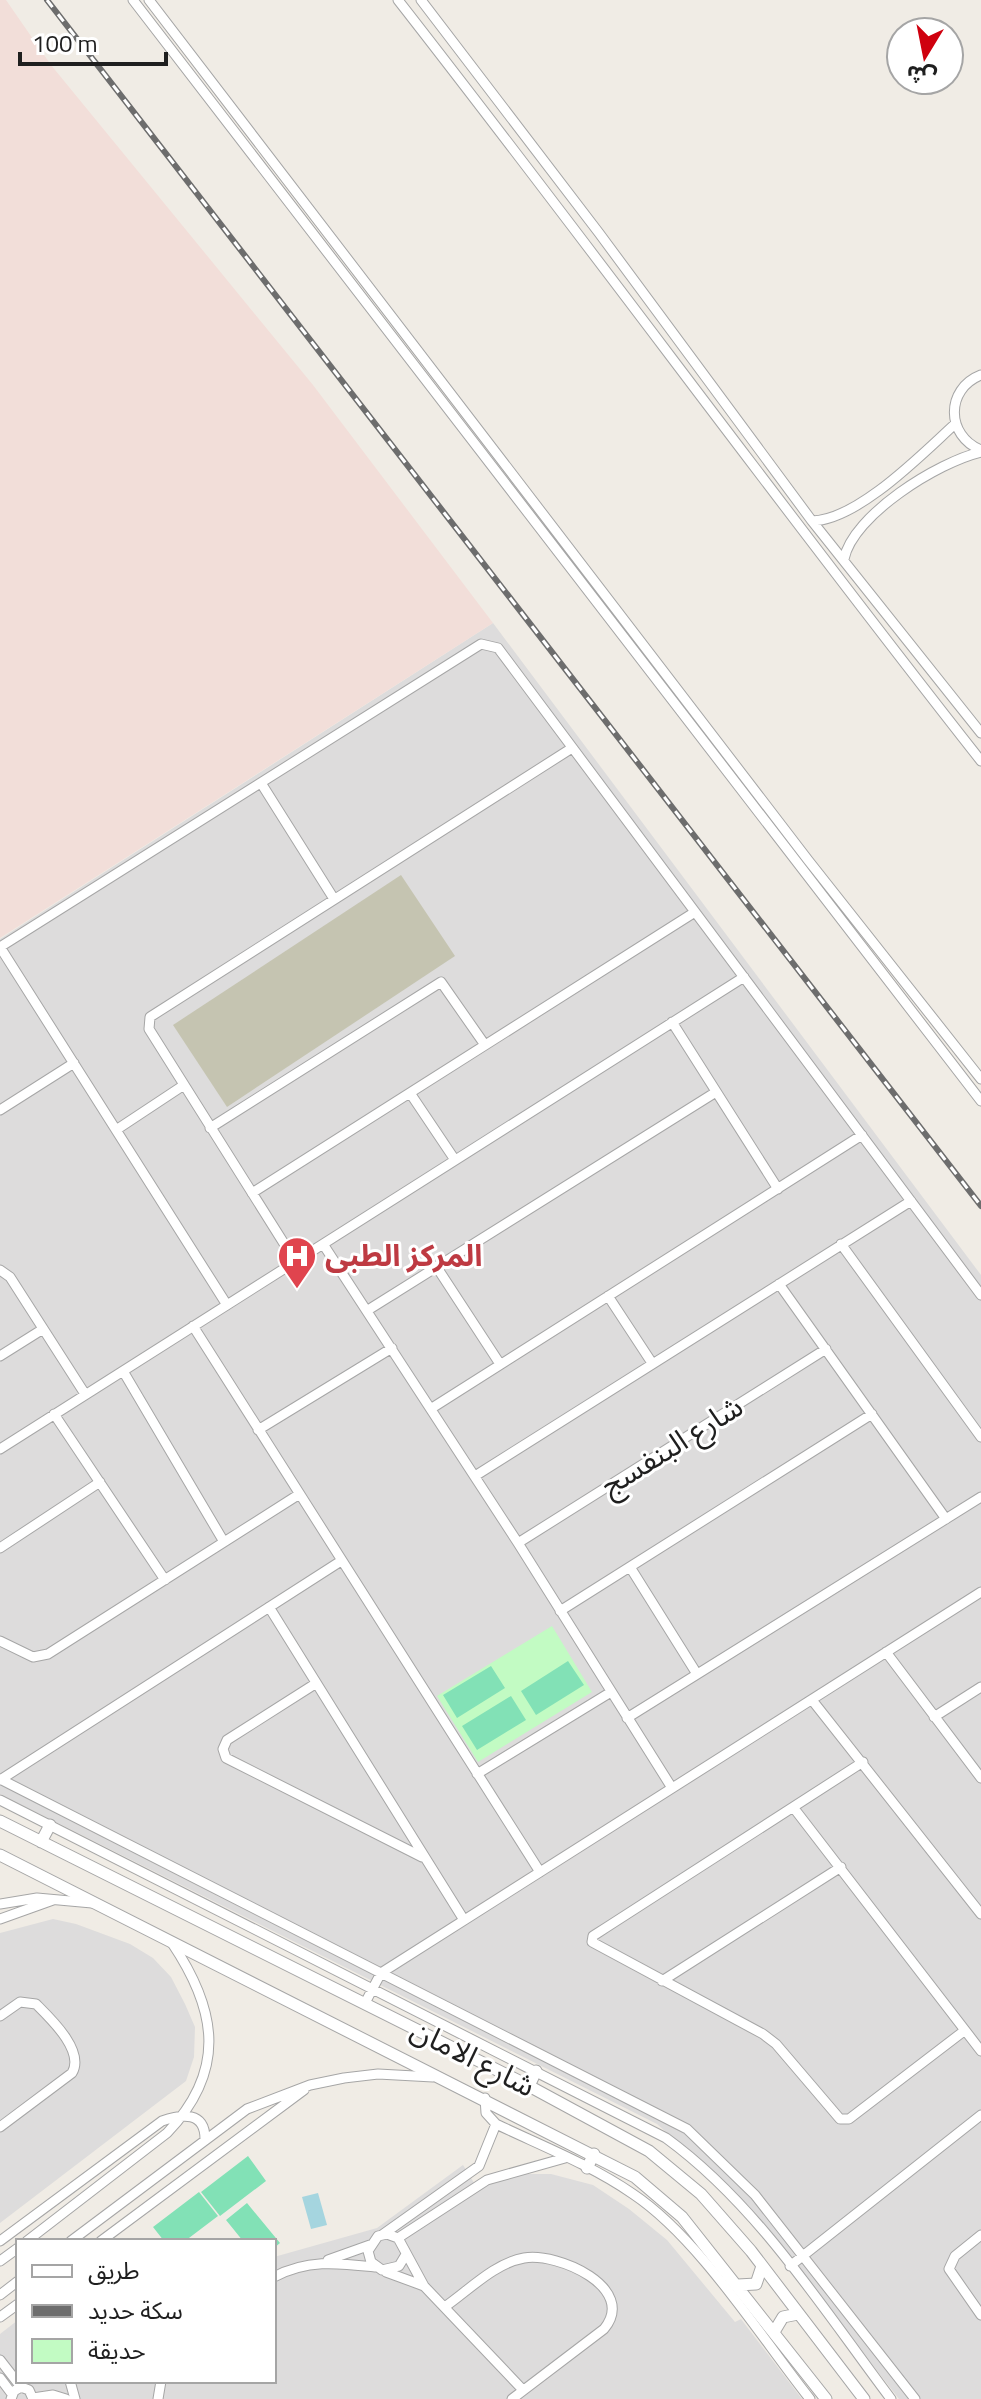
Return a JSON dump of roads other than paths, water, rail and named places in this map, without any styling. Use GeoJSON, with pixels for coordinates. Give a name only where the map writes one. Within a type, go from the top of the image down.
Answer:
{"type":"FeatureCollection","features":[{"type":"Feature","properties":{"kind":"street"},"geometry":{"type":"LineString","coordinates":[[133,0],[981,1101]]}},
{"type":"Feature","properties":{"kind":"street"},"geometry":{"type":"LineString","coordinates":[[149,0],[808,860],[981,1079]]}},
{"type":"Feature","properties":{"kind":"street"},"geometry":{"type":"LineString","coordinates":[[398,0],[981,761]]}},
{"type":"Feature","properties":{"kind":"street"},"geometry":{"type":"LineString","coordinates":[[421,0],[784,479],[812,521],[981,733]]}},
{"type":"Feature","properties":{"kind":"street"},"geometry":{"type":"LineString","coordinates":[[456,74],[470,64]]}},
{"type":"Feature","properties":{"kind":"street"},"geometry":{"type":"LineString","coordinates":[[981,375],[960,391],[954,408],[955,424],[968,443],[981,451]]}},
{"type":"Feature","properties":{"kind":"street"},"geometry":{"type":"LineString","coordinates":[[812,521],[830,519],[847,511],[924,455],[955,424]]}},
{"type":"Feature","properties":{"kind":"street"},"geometry":{"type":"LineString","coordinates":[[844,559],[849,540],[862,524],[937,468],[981,451]]}},
{"type":"Feature","properties":{"kind":"street"},"geometry":{"type":"LineString","coordinates":[[770,489],[784,479]]}},
{"type":"Feature","properties":{"kind":"street"},"geometry":{"type":"LineString","coordinates":[[227,1305],[0,947],[486,643],[498,648],[981,1295]]}},
{"type":"Feature","properties":{"kind":"street"},"geometry":{"type":"LineString","coordinates":[[906,665],[919,655]]}},
{"type":"Feature","properties":{"kind":"street"},"geometry":{"type":"LineString","coordinates":[[295,1261],[149,1029],[150,1017],[572,748]]}},
{"type":"Feature","properties":{"kind":"street"},"geometry":{"type":"LineString","coordinates":[[261,783],[334,899]]}},
{"type":"Feature","properties":{"kind":"street"},"geometry":{"type":"LineString","coordinates":[[252,1193],[695,912]]}},
{"type":"Feature","properties":{"kind":"street"},"geometry":{"type":"LineString","coordinates":[[0,1449],[744,977]]}},
{"type":"Feature","properties":{"kind":"street"},"geometry":{"type":"LineString","coordinates":[[210,1128],[441,982],[485,1045]]}},
{"type":"Feature","properties":{"kind":"street"},"geometry":{"type":"LineString","coordinates":[[672,1022],[778,1189]]}},
{"type":"Feature","properties":{"kind":"street"},"geometry":{"type":"LineString","coordinates":[[0,1110],[74,1063]]}},
{"type":"Feature","properties":{"kind":"street"},"geometry":{"type":"LineString","coordinates":[[116,1130],[184,1085]]}},
{"type":"Feature","properties":{"kind":"street"},"geometry":{"type":"LineString","coordinates":[[368,1310],[716,1092]]}},
{"type":"Feature","properties":{"kind":"street"},"geometry":{"type":"LineString","coordinates":[[410,1093],[455,1160]]}},
{"type":"Feature","properties":{"kind":"street"},"geometry":{"type":"LineString","coordinates":[[432,1408],[862,1135]]}},
{"type":"Feature","properties":{"kind":"street"},"geometry":{"type":"LineString","coordinates":[[475,1476],[911,1201]]}},
{"type":"Feature","properties":{"kind":"street"},"geometry":{"type":"LineString","coordinates":[[323,1244],[432,1408],[672,1788]]}},
{"type":"Feature","properties":{"kind":"street"},"geometry":{"type":"LineString","coordinates":[[841,1244],[981,1437]]}},
{"type":"Feature","properties":{"kind":"street"},"geometry":{"type":"LineString","coordinates":[[436,1266],[500,1364]]}},
{"type":"Feature","properties":{"kind":"street"},"geometry":{"type":"LineString","coordinates":[[0,1270],[10,1277],[85,1394]]}},
{"type":"Feature","properties":{"kind":"street"},"geometry":{"type":"LineString","coordinates":[[779,1284],[946,1519]]}},
{"type":"Feature","properties":{"kind":"street"},"geometry":{"type":"LineString","coordinates":[[608,1296],[652,1363]]}},
{"type":"Feature","properties":{"kind":"street"},"geometry":{"type":"LineString","coordinates":[[193,1326],[540,1872]]}},
{"type":"Feature","properties":{"kind":"street"},"geometry":{"type":"LineString","coordinates":[[0,1356],[43,1329]]}},
{"type":"Feature","properties":{"kind":"street"},"geometry":{"type":"LineString","coordinates":[[258,1430],[392,1348]]}},
{"type":"Feature","properties":{"kind":"street","name":"شارع البنفسج"},"geometry":{"type":"LineString","coordinates":[[518,1543],[826,1349]]}},
{"type":"Feature","properties":{"kind":"street"},"geometry":{"type":"LineString","coordinates":[[123,1371],[224,1542]]}},
{"type":"Feature","properties":{"kind":"street"},"geometry":{"type":"LineString","coordinates":[[54,1414],[165,1580]]}},
{"type":"Feature","properties":{"kind":"street"},"geometry":{"type":"LineString","coordinates":[[560,1611],[872,1414]]}},
{"type":"Feature","properties":{"kind":"street"},"geometry":{"type":"LineString","coordinates":[[0,1548],[100,1482]]}},
{"type":"Feature","properties":{"kind":"street"},"geometry":{"type":"LineString","coordinates":[[0,1641],[33,1657],[48,1654],[298,1495]]}},
{"type":"Feature","properties":{"kind":"street"},"geometry":{"type":"LineString","coordinates":[[627,1718],[981,1497]]}},
{"type":"Feature","properties":{"kind":"street"},"geometry":{"type":"LineString","coordinates":[[0,1780],[341,1561]]}},
{"type":"Feature","properties":{"kind":"street"},"geometry":{"type":"LineString","coordinates":[[630,1567],[697,1674]]}},
{"type":"Feature","properties":{"kind":"street"},"geometry":{"type":"LineString","coordinates":[[365,2003],[381,1973],[981,1592]]}},
{"type":"Feature","properties":{"kind":"street"},"geometry":{"type":"LineString","coordinates":[[269,1607],[464,1920]]}},
{"type":"Feature","properties":{"kind":"street"},"geometry":{"type":"LineString","coordinates":[[886,1652],[981,1778]]}},
{"type":"Feature","properties":{"kind":"street"},"geometry":{"type":"LineString","coordinates":[[315,1684],[231,1737],[223,1749],[226,1758],[425,1859]]}},
{"type":"Feature","properties":{"kind":"street"},"geometry":{"type":"LineString","coordinates":[[934,1717],[981,1687]]}},
{"type":"Feature","properties":{"kind":"street"},"geometry":{"type":"LineString","coordinates":[[477,1774],[611,1692]]}},
{"type":"Feature","properties":{"kind":"street"},"geometry":{"type":"LineString","coordinates":[[812,1700],[981,1914]]}},
{"type":"Feature","properties":{"kind":"street"},"geometry":{"type":"LineString","coordinates":[[863,1762],[593,1936],[595,1946],[731,2015],[776,2044],[840,2119],[849,2119],[964,2031]]}},
{"type":"Feature","properties":{"kind":"street"},"geometry":{"type":"LineString","coordinates":[[0,1780],[687,2129],[755,2195],[915,2399]]}},
{"type":"Feature","properties":{"kind":"street"},"geometry":{"type":"LineString","coordinates":[[0,1800],[647,2126],[684,2151],[718,2181],[790,2266],[891,2399]]}},
{"type":"Feature","properties":{"kind":"street"},"geometry":{"type":"LineString","coordinates":[[793,1807],[981,2051]]}},
{"type":"Feature","properties":{"kind":"street","name":"شارع الامان"},"geometry":{"type":"LineString","coordinates":[[0,1821],[630,2139],[667,2164],[701,2194],[762,2266],[864,2399]]}},
{"type":"Feature","properties":{"kind":"street"},"geometry":{"type":"LineString","coordinates":[[41,1842],[50,1825]]}},
{"type":"Feature","properties":{"kind":"street","name":"شارع الامان"},"geometry":{"type":"LineString","coordinates":[[0,1855],[485,2098],[635,2177],[671,2206],[738,2285],[826,2399]]}},
{"type":"Feature","properties":{"kind":"street"},"geometry":{"type":"LineString","coordinates":[[662,1981],[841,1867]]}},
{"type":"Feature","properties":{"kind":"street"},"geometry":{"type":"LineString","coordinates":[[0,1919],[58,1899]]}},
{"type":"Feature","properties":{"kind":"street"},"geometry":{"type":"LineString","coordinates":[[0,1904],[58,1899],[98,1904]]}},
{"type":"Feature","properties":{"kind":"street"},"geometry":{"type":"LineString","coordinates":[[30,2239],[167,2133],[184,2114],[206,2068],[208,2018],[190,1970],[170,1941]]}},
{"type":"Feature","properties":{"kind":"street"},"geometry":{"type":"LineString","coordinates":[[0,2016],[20,2002],[36,2004],[74,2051],[77,2062],[72,2073],[0,2127]]}},
{"type":"Feature","properties":{"kind":"street"},"geometry":{"type":"LineString","coordinates":[[529,2086],[536,2071]]}},
{"type":"Feature","properties":{"kind":"street"},"geometry":{"type":"LineString","coordinates":[[74,2239],[247,2109],[310,2085],[378,2074],[445,2079]]}},
{"type":"Feature","properties":{"kind":"street"},"geometry":{"type":"LineString","coordinates":[[104,2239],[310,2085]]}},
{"type":"Feature","properties":{"kind":"street"},"geometry":{"type":"LineString","coordinates":[[485,2098],[486,2113],[496,2124],[634,2194],[674,2229],[810,2399]]}},
{"type":"Feature","properties":{"kind":"street"},"geometry":{"type":"LineString","coordinates":[[0,2241],[151,2127],[184,2114],[201,2122],[205,2139]]}},
{"type":"Feature","properties":{"kind":"street"},"geometry":{"type":"LineString","coordinates":[[790,2266],[981,2115]]}},
{"type":"Feature","properties":{"kind":"street"},"geometry":{"type":"LineString","coordinates":[[276,2276],[290,2268],[325,2261],[370,2245],[479,2166],[496,2124]]}},
{"type":"Feature","properties":{"kind":"street"},"geometry":{"type":"LineString","coordinates":[[587,2168],[594,2154]]}},
{"type":"Feature","properties":{"kind":"street"},"geometry":{"type":"LineString","coordinates":[[382,2235],[398,2238],[487,2180],[565,2158]]}},
{"type":"Feature","properties":{"kind":"street"},"geometry":{"type":"LineString","coordinates":[[479,2166],[487,2180]]}},
{"type":"Feature","properties":{"kind":"street"},"geometry":{"type":"LineString","coordinates":[[981,2235],[949,2263],[951,2275],[981,2315]]}},
{"type":"Feature","properties":{"kind":"street"},"geometry":{"type":"LineString","coordinates":[[398,2238],[405,2256],[424,2286],[523,2390]]}},
{"type":"Feature","properties":{"kind":"street"},"geometry":{"type":"LineString","coordinates":[[370,2245],[369,2257],[378,2268],[424,2286]]}},
{"type":"Feature","properties":{"kind":"street"},"geometry":{"type":"LineString","coordinates":[[325,2261],[378,2268],[399,2266],[405,2256]]}},
{"type":"Feature","properties":{"kind":"street"},"geometry":{"type":"LineString","coordinates":[[446,2306],[502,2266],[522,2258],[543,2257],[574,2266],[610,2296],[614,2307],[612,2319],[604,2329],[512,2399]]}},
{"type":"Feature","properties":{"kind":"street"},"geometry":{"type":"LineString","coordinates":[[738,2285],[756,2284],[761,2278],[762,2266]]}},
{"type":"Feature","properties":{"kind":"street"},"geometry":{"type":"LineString","coordinates":[[0,2295],[16,2283]]}},
{"type":"Feature","properties":{"kind":"street"},"geometry":{"type":"LineString","coordinates":[[774,2332],[783,2317],[798,2314]]}},
{"type":"Feature","properties":{"kind":"street"},"geometry":{"type":"LineString","coordinates":[[0,2360],[16,2381]]}},
{"type":"Feature","properties":{"kind":"street"},"geometry":{"type":"LineString","coordinates":[[0,2378],[12,2397],[21,2387]]}},
{"type":"Feature","properties":{"kind":"street"},"geometry":{"type":"LineString","coordinates":[[18,2383],[36,2397],[66,2399]]}},
{"type":"Feature","properties":{"kind":"water"},"geometry":{"type":"Polygon","coordinates":[[[318,2193],[327,2225],[311,2229],[302,2197],[318,2193]]]}},
{"type":"Feature","properties":{"kind":"railway"},"geometry":{"type":"LineString","coordinates":[[47,0],[981,1206]]}},
{"type":"Feature","properties":{"kind":"place","name":"المركز الطبى"},"geometry":{"type":"Point","coordinates":[297,1290]}}]}
